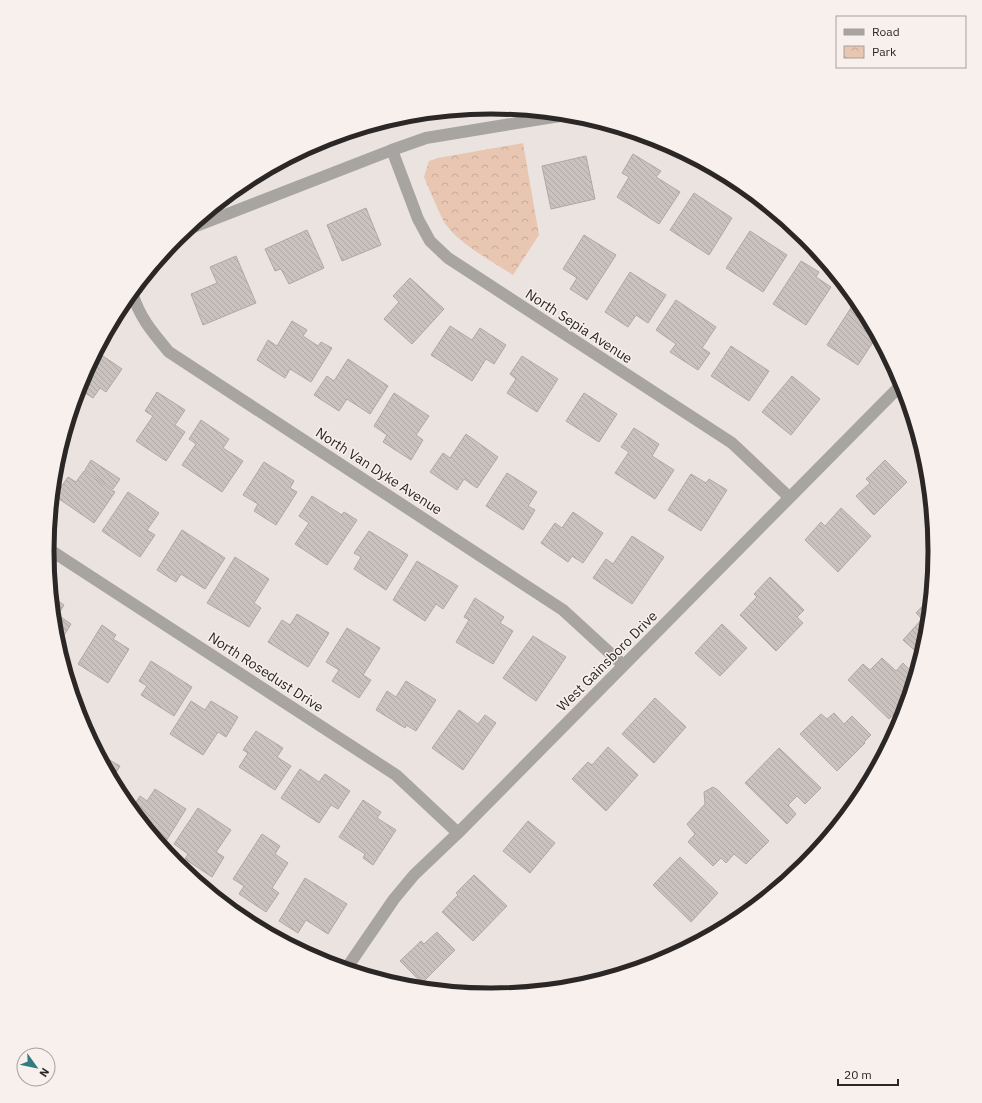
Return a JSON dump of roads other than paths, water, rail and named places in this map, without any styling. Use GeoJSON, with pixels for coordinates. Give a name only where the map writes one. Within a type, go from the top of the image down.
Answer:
{"type":"FeatureCollection","features":[{"type":"Feature","properties":{"kind":"street"},"geometry":{"type":"LineString","coordinates":[[202,224],[426,138],[548,118]]}},
{"type":"Feature","properties":{"kind":"street","name":"North Sepia Avenue"},"geometry":{"type":"LineString","coordinates":[[392,150],[418,219],[430,241],[448,258],[732,443],[789,497]]}},
{"type":"Feature","properties":{"kind":"street","name":"North Van Dyke Avenue"},"geometry":{"type":"LineString","coordinates":[[134,299],[148,327],[169,352],[563,610],[623,665]]}},
{"type":"Feature","properties":{"kind":"street","name":"West Gainsboro Drive"},"geometry":{"type":"LineString","coordinates":[[349,964],[394,899],[414,875],[458,833],[897,389]]}},
{"type":"Feature","properties":{"kind":"street","name":"North Rosedust Drive"},"geometry":{"type":"LineString","coordinates":[[54,553],[396,775],[458,833]]}}]}
